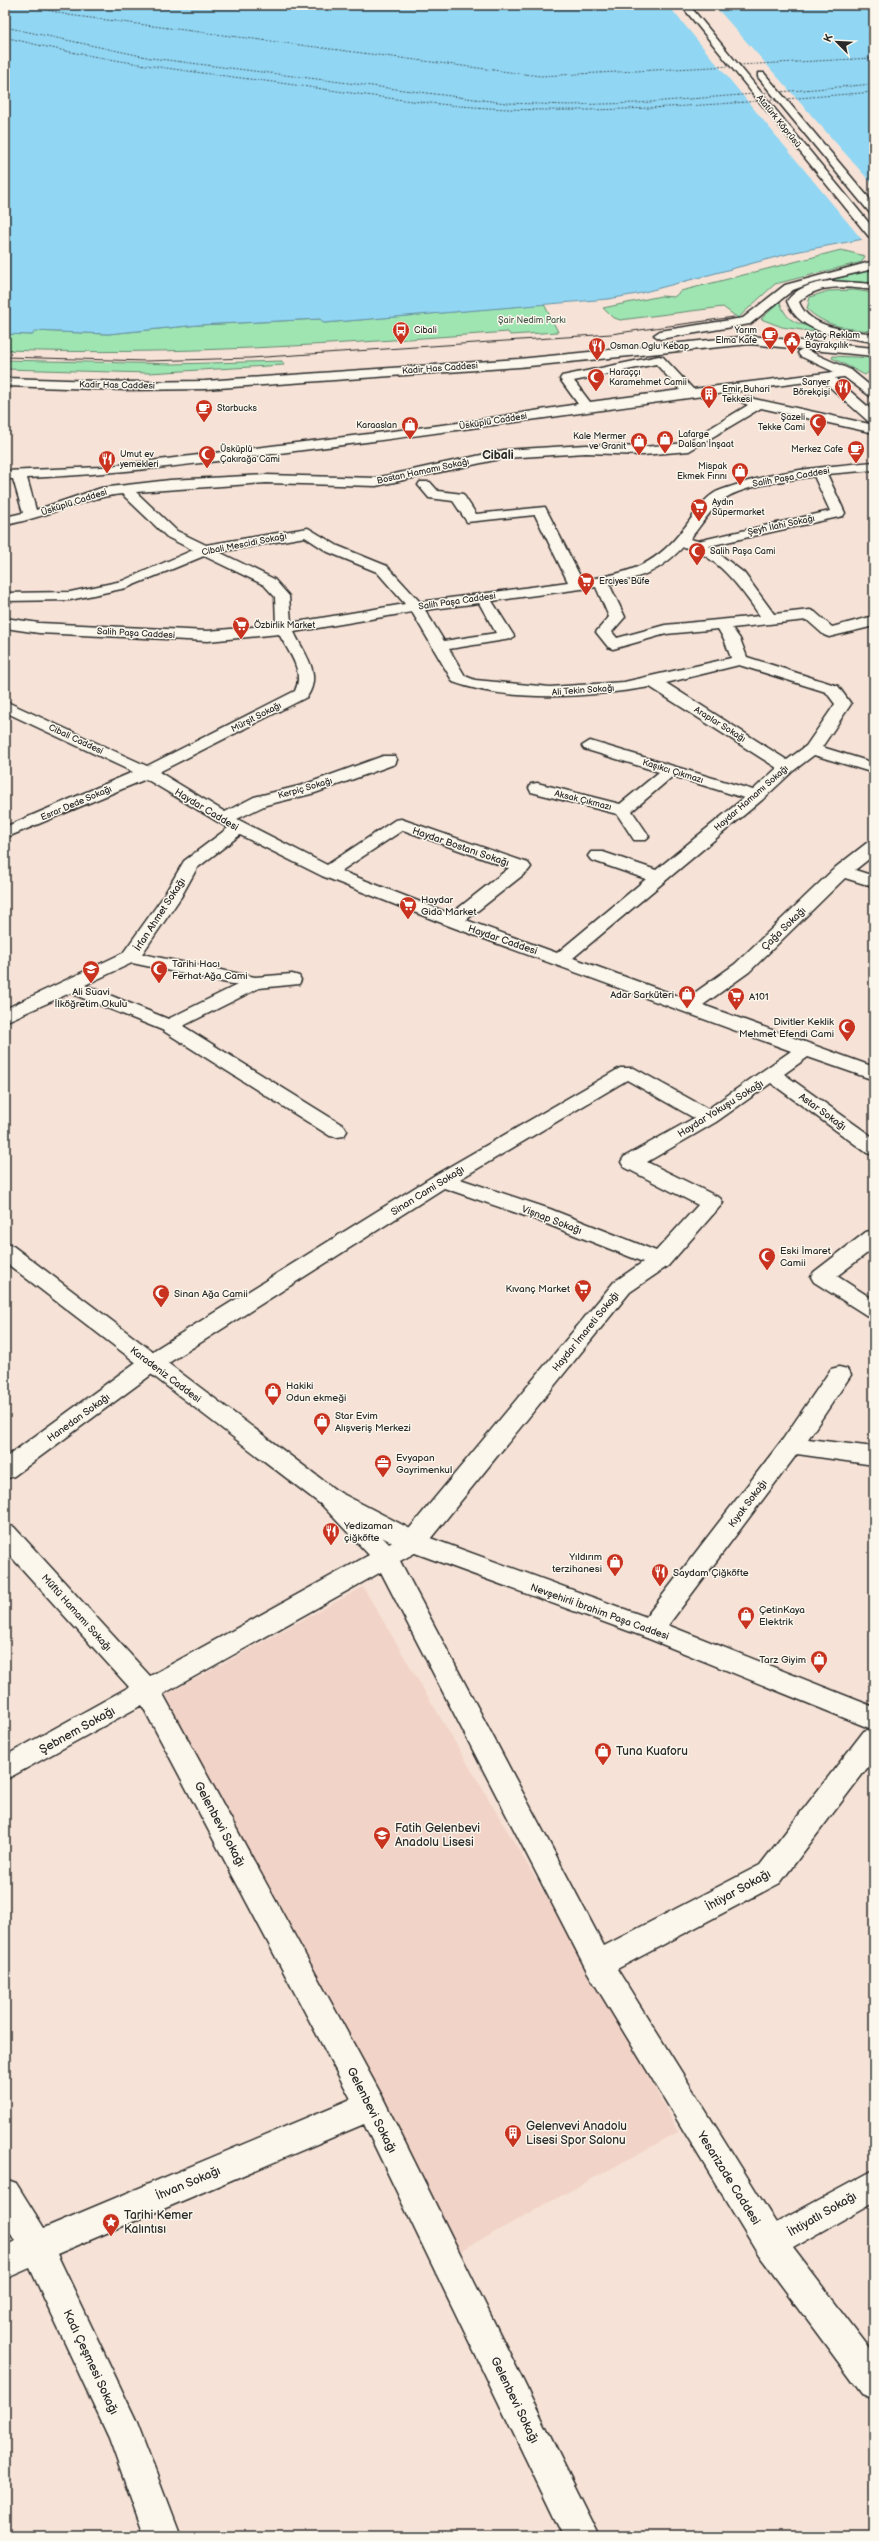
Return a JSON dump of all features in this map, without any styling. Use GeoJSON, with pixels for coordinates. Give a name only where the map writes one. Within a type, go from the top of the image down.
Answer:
{"type":"FeatureCollection","features":[{"type":"Feature","properties":{"kind":"street","name":"Atatürk Köprüsü"},"geometry":{"type":"LineString","coordinates":[[685,5],[874,236]]}},
{"type":"Feature","properties":{"kind":"street","name":"Atatürk Köprüsü"},"geometry":{"type":"LineString","coordinates":[[756,69],[874,211]]}},
{"type":"Feature","properties":{"kind":"street"},"geometry":{"type":"LineString","coordinates":[[598,348],[746,321],[757,314],[785,289],[874,264]]}},
{"type":"Feature","properties":{"kind":"street"},"geometry":{"type":"LineString","coordinates":[[874,287],[847,284],[817,287],[798,295],[793,301],[793,307],[806,320],[839,332],[874,339]]}},
{"type":"Feature","properties":{"kind":"street","name":"Kadir Has Caddesi"},"geometry":{"type":"LineString","coordinates":[[5,374],[178,379],[598,348],[748,333],[874,339]]}},
{"type":"Feature","properties":{"kind":"street","name":"Kadir Has Caddesi"},"geometry":{"type":"LineString","coordinates":[[5,382],[128,386],[197,385],[519,363],[735,341],[775,342],[874,352]]}},
{"type":"Feature","properties":{"kind":"street"},"geometry":{"type":"LineString","coordinates":[[775,342],[807,354],[848,373],[874,395]]}},
{"type":"Feature","properties":{"kind":"street"},"geometry":{"type":"LineString","coordinates":[[587,407],[566,379],[659,360],[691,394]]}},
{"type":"Feature","properties":{"kind":"street","name":"Üsküplü Caddesi"},"geometry":{"type":"LineString","coordinates":[[5,475],[102,471],[161,464],[480,423],[587,407],[848,373]]}},
{"type":"Feature","properties":{"kind":"street"},"geometry":{"type":"LineString","coordinates":[[826,377],[874,419]]}},
{"type":"Feature","properties":{"kind":"street"},"geometry":{"type":"LineString","coordinates":[[705,392],[874,429]]}},
{"type":"Feature","properties":{"kind":"street","name":"Bostan Hamamı Sokağı"},"geometry":{"type":"LineString","coordinates":[[170,484],[266,479],[376,482],[504,454],[586,449],[643,451],[689,447],[759,404]]}},
{"type":"Feature","properties":{"kind":"street"},"geometry":{"type":"LineString","coordinates":[[480,423],[504,454]]}},
{"type":"Feature","properties":{"kind":"street"},"geometry":{"type":"LineString","coordinates":[[161,464],[170,484]]}},
{"type":"Feature","properties":{"kind":"street","name":"Salih Paşa Caddesi"},"geometry":{"type":"LineString","coordinates":[[5,623],[39,628],[208,636],[284,629],[416,607],[601,582],[635,574],[662,561],[680,542],[698,518],[721,495],[758,482],[819,471],[874,466]]}},
{"type":"Feature","properties":{"kind":"street","name":"Şeyh İlahi Sokağı"},"geometry":{"type":"LineString","coordinates":[[680,542],[698,545],[739,534],[838,513],[819,471]]}},
{"type":"Feature","properties":{"kind":"street"},"geometry":{"type":"LineString","coordinates":[[19,475],[31,516]]}},
{"type":"Feature","properties":{"kind":"street","name":"Üsküplü Caddesi"},"geometry":{"type":"LineString","coordinates":[[5,520],[31,516],[101,492],[170,484]]}},
{"type":"Feature","properties":{"kind":"street"},"geometry":{"type":"LineString","coordinates":[[425,485],[434,495],[458,497],[472,519],[540,510],[577,585]]}},
{"type":"Feature","properties":{"kind":"street"},"geometry":{"type":"LineString","coordinates":[[125,489],[172,534],[269,582],[282,596],[284,629]]}},
{"type":"Feature","properties":{"kind":"street","name":"Cibali Mescidi Sokağı"},"geometry":{"type":"LineString","coordinates":[[5,597],[70,596],[126,584],[204,550],[308,532],[333,549],[382,569],[416,607]]}},
{"type":"Feature","properties":{"kind":"street"},"geometry":{"type":"LineString","coordinates":[[698,545],[739,576],[771,620]]}},
{"type":"Feature","properties":{"kind":"street"},"geometry":{"type":"LineString","coordinates":[[601,582],[617,616],[604,632],[613,644],[665,630],[721,623],[771,620],[810,615],[829,632],[874,621]]}},
{"type":"Feature","properties":{"kind":"street"},"geometry":{"type":"LineString","coordinates":[[439,646],[506,636],[484,598]]}},
{"type":"Feature","properties":{"kind":"street","name":"Ali Tekin Sokağı"},"geometry":{"type":"LineString","coordinates":[[416,607],[459,679],[473,684],[550,692],[653,682],[740,660]]}},
{"type":"Feature","properties":{"kind":"street"},"geometry":{"type":"LineString","coordinates":[[721,623],[732,639],[740,660]]}},
{"type":"Feature","properties":{"kind":"street","name":"Mürşit Sokağı"},"geometry":{"type":"LineString","coordinates":[[147,772],[301,694],[307,685],[308,675],[284,629]]}},
{"type":"Feature","properties":{"kind":"street","name":"Haydar Hamamı Sokağı"},"geometry":{"type":"LineString","coordinates":[[562,959],[756,796],[787,767],[812,749],[843,704],[832,689],[740,660]]}},
{"type":"Feature","properties":{"kind":"street","name":"Araplar Sokağı"},"geometry":{"type":"LineString","coordinates":[[653,682],[787,767]]}},
{"type":"Feature","properties":{"kind":"street","name":"Cibali Caddesi"},"geometry":{"type":"LineString","coordinates":[[5,706],[147,772]]}},
{"type":"Feature","properties":{"kind":"street","name":"Kaşıkcı Çıkmazı"},"geometry":{"type":"LineString","coordinates":[[590,746],[756,796]]}},
{"type":"Feature","properties":{"kind":"street"},"geometry":{"type":"LineString","coordinates":[[812,749],[874,768]]}},
{"type":"Feature","properties":{"kind":"street","name":"Kerpiç Sokağı"},"geometry":{"type":"LineString","coordinates":[[231,824],[260,800],[309,788],[389,760]]}},
{"type":"Feature","properties":{"kind":"street"},"geometry":{"type":"LineString","coordinates":[[623,810],[671,770]]}},
{"type":"Feature","properties":{"kind":"street","name":"Haydar Caddesi"},"geometry":{"type":"LineString","coordinates":[[147,772],[231,824],[328,872],[453,921],[562,959],[874,1074]]}},
{"type":"Feature","properties":{"kind":"street","name":"Esrar Dede Sokağı"},"geometry":{"type":"LineString","coordinates":[[5,833],[147,772]]}},
{"type":"Feature","properties":{"kind":"street","name":"Aksak Çıkmazı"},"geometry":{"type":"LineString","coordinates":[[536,788],[623,810],[640,836]]}},
{"type":"Feature","properties":{"kind":"street","name":"İrfan Ahmet Sokağı"},"geometry":{"type":"LineString","coordinates":[[5,1016],[130,957],[172,897],[190,865],[231,824]]}},
{"type":"Feature","properties":{"kind":"street","name":"Haydar Bostanı Sokağı"},"geometry":{"type":"LineString","coordinates":[[328,872],[401,824],[522,867],[453,921]]}},
{"type":"Feature","properties":{"kind":"street","name":"Çağa Sokağı"},"geometry":{"type":"LineString","coordinates":[[689,1006],[742,968],[842,871],[874,846]]}},
{"type":"Feature","properties":{"kind":"street"},"geometry":{"type":"LineString","coordinates":[[596,856],[659,877]]}},
{"type":"Feature","properties":{"kind":"street"},"geometry":{"type":"LineString","coordinates":[[842,871],[874,882]]}},
{"type":"Feature","properties":{"kind":"street"},"geometry":{"type":"LineString","coordinates":[[130,957],[255,983],[292,980]]}},
{"type":"Feature","properties":{"kind":"street"},"geometry":{"type":"LineString","coordinates":[[169,1026],[255,983]]}},
{"type":"Feature","properties":{"kind":"street"},"geometry":{"type":"LineString","coordinates":[[68,985],[169,1026],[337,1130]]}},
{"type":"Feature","properties":{"kind":"street","name":"Haydar Yokuşu Sokağı"},"geometry":{"type":"LineString","coordinates":[[631,1162],[709,1118],[772,1075],[806,1049]]}},
{"type":"Feature","properties":{"kind":"street","name":"Sinan Cami Sokağı"},"geometry":{"type":"LineString","coordinates":[[151,1363],[442,1180],[627,1072],[709,1118]]}},
{"type":"Feature","properties":{"kind":"street","name":"Astar Sokağı"},"geometry":{"type":"LineString","coordinates":[[772,1075],[874,1148]]}},
{"type":"Feature","properties":{"kind":"street","name":"Haydar İmareti Sokağı"},"geometry":{"type":"LineString","coordinates":[[413,1542],[622,1287],[660,1261],[712,1204],[631,1162]]}},
{"type":"Feature","properties":{"kind":"street","name":"Vişnap Sokağı"},"geometry":{"type":"LineString","coordinates":[[442,1180],[542,1214],[660,1261]]}},
{"type":"Feature","properties":{"kind":"street"},"geometry":{"type":"LineString","coordinates":[[874,1237],[822,1277],[874,1310]]}},
{"type":"Feature","properties":{"kind":"street","name":"Karadeniz Caddesi"},"geometry":{"type":"LineString","coordinates":[[5,1251],[328,1497]]}},
{"type":"Feature","properties":{"kind":"street","name":"Hanedan Sokağı"},"geometry":{"type":"LineString","coordinates":[[5,1470],[151,1363]]}},
{"type":"Feature","properties":{"kind":"street","name":"Kıyak Sokağı"},"geometry":{"type":"LineString","coordinates":[[651,1629],[791,1445],[839,1374]]}},
{"type":"Feature","properties":{"kind":"street"},"geometry":{"type":"LineString","coordinates":[[791,1445],[874,1456]]}},
{"type":"Feature","properties":{"kind":"street","name":"Nevşehirli İbrahim Paşa Caddesi"},"geometry":{"type":"LineString","coordinates":[[328,1497],[413,1542],[651,1629],[874,1719]]}},
{"type":"Feature","properties":{"kind":"street","name":"Yesarizade Caddesi"},"geometry":{"type":"LineString","coordinates":[[328,1497],[386,1557],[598,1964],[770,2244],[874,2382]]}},
{"type":"Feature","properties":{"kind":"street","name":"Müftü Hamamı Sokağı"},"geometry":{"type":"LineString","coordinates":[[5,1534],[148,1691]]}},
{"type":"Feature","properties":{"kind":"street","name":"Şebnem Sokağı"},"geometry":{"type":"LineString","coordinates":[[5,1769],[148,1691],[413,1542]]}},
{"type":"Feature","properties":{"kind":"street","name":"Gelenbevi Sokağı"},"geometry":{"type":"LineString","coordinates":[[148,1691],[371,2106],[582,2536]]}},
{"type":"Feature","properties":{"kind":"street","name":"İhtiyar Sokağı"},"geometry":{"type":"LineString","coordinates":[[598,1964],[770,1874],[874,1739]]}},
{"type":"Feature","properties":{"kind":"street","name":"İhvan Sokağı"},"geometry":{"type":"LineString","coordinates":[[5,2262],[37,2247],[371,2106]]}},
{"type":"Feature","properties":{"kind":"street","name":"İhtiyatlı Sokağı"},"geometry":{"type":"LineString","coordinates":[[770,2244],[874,2185]]}},
{"type":"Feature","properties":{"kind":"street","name":"Kadı Çeşmesi Sokağı"},"geometry":{"type":"LineString","coordinates":[[5,2194],[37,2247],[124,2432],[162,2536]]}},
{"type":"Feature","properties":{"kind":"shaded area","name":"Fatih Gelenbevi Anadolu Lisesi"},"geometry":{"type":"Polygon","coordinates":[[[363,1587],[611,2006],[678,2132],[451,2256],[166,1695],[363,1587]]]}},
{"type":"Feature","properties":{"kind":"green space"},"geometry":{"type":"Polygon","coordinates":[[[841,250],[865,256],[862,262],[775,284],[738,318],[723,307],[620,320],[612,317],[603,308],[661,296],[674,297],[681,291],[841,250]]]}},
{"type":"Feature","properties":{"kind":"green space"},"geometry":{"type":"Polygon","coordinates":[[[874,269],[874,283],[839,281],[819,283],[874,269]]]}},
{"type":"Feature","properties":{"kind":"green space"},"geometry":{"type":"Polygon","coordinates":[[[854,290],[874,293],[874,331],[856,330],[838,326],[821,319],[807,309],[810,297],[828,291],[854,290]]]}},
{"type":"Feature","properties":{"kind":"green space"},"geometry":{"type":"Polygon","coordinates":[[[780,302],[788,317],[793,321],[816,329],[822,333],[782,327],[761,319],[780,302]]]}},
{"type":"Feature","properties":{"kind":"green space","name":"Şair Nedim Parkı"},"geometry":{"type":"Polygon","coordinates":[[[544,304],[558,332],[510,335],[508,332],[256,348],[131,351],[5,350],[5,334],[32,335],[33,331],[108,334],[199,325],[320,319],[324,323],[544,304]]]}},
{"type":"Feature","properties":{"kind":"green space"},"geometry":{"type":"Polygon","coordinates":[[[833,356],[874,358],[874,368],[865,375],[832,358],[833,356]]]}},
{"type":"Feature","properties":{"kind":"green space"},"geometry":{"type":"Polygon","coordinates":[[[5,360],[173,364],[282,361],[284,365],[149,373],[5,369],[5,360]]]}},
{"type":"Feature","properties":{"kind":"water"},"geometry":{"type":"Polygon","coordinates":[[[5,5],[874,5],[874,237],[795,252],[637,294],[608,299],[324,323],[320,319],[198,325],[108,334],[34,331],[33,335],[5,334],[5,5]]]}},
{"type":"Feature","properties":{"kind":"pier"},"geometry":{"type":"Polygon","coordinates":[[[668,5],[714,5],[874,186],[874,239],[863,241],[668,5]]]}},
{"type":"Feature","properties":{"kind":"ferry route"},"geometry":{"type":"LineString","coordinates":[[28,5],[68,15],[540,76],[732,66]]}},
{"type":"Feature","properties":{"kind":"ferry route"},"geometry":{"type":"LineString","coordinates":[[5,27],[151,58],[506,103],[569,105],[638,103],[754,94]]}},
{"type":"Feature","properties":{"kind":"ferry route"},"geometry":{"type":"LineString","coordinates":[[5,37],[101,58],[199,73],[448,105],[510,109],[581,110],[653,108],[760,101]]}},
{"type":"Feature","properties":{"kind":"ferry route"},"geometry":{"type":"LineString","coordinates":[[739,65],[874,58]]}},
{"type":"Feature","properties":{"kind":"ferry route"},"geometry":{"type":"LineString","coordinates":[[779,92],[874,84]]}},
{"type":"Feature","properties":{"kind":"ferry route"},"geometry":{"type":"LineString","coordinates":[[761,93],[772,92]]}},
{"type":"Feature","properties":{"kind":"ferry route"},"geometry":{"type":"LineString","coordinates":[[785,99],[874,92]]}},
{"type":"Feature","properties":{"kind":"ferry route"},"geometry":{"type":"LineString","coordinates":[[767,100],[778,100]]}},
{"type":"Feature","properties":{"kind":"tram line"},"geometry":{"type":"LineString","coordinates":[[5,357],[147,361],[250,358],[611,334],[734,317]]}},
{"type":"Feature","properties":{"kind":"place","name":"Cibali"},"geometry":{"type":"Point","coordinates":[401,345]}},
{"type":"Feature","properties":{"kind":"place","name":"Yarım Elma Kafe"},"geometry":{"type":"Point","coordinates":[770,350]}},
{"type":"Feature","properties":{"kind":"place","name":"Aytaç Reklam Bayrakçılık"},"geometry":{"type":"Point","coordinates":[792,355]}},
{"type":"Feature","properties":{"kind":"place","name":"Osman Oglu Kebap"},"geometry":{"type":"Point","coordinates":[597,361]}},
{"type":"Feature","properties":{"kind":"place","name":"Haraççı Karamehmet Camii"},"geometry":{"type":"Point","coordinates":[596,392]}},
{"type":"Feature","properties":{"kind":"place","name":"Sarıyer Börekçişi"},"geometry":{"type":"Point","coordinates":[843,402]}},
{"type":"Feature","properties":{"kind":"place","name":"Emir Buhari Tekkesi"},"geometry":{"type":"Point","coordinates":[709,409]}},
{"type":"Feature","properties":{"kind":"place","name":"Starbucks"},"geometry":{"type":"Point","coordinates":[204,423]}},
{"type":"Feature","properties":{"kind":"place","name":"Şazeli Tekke Cami"},"geometry":{"type":"Point","coordinates":[818,437]}},
{"type":"Feature","properties":{"kind":"place","name":"Karaaslan"},"geometry":{"type":"Point","coordinates":[410,440]}},
{"type":"Feature","properties":{"kind":"place","name":"Lafarge Dalsan İnşaat"},"geometry":{"type":"Point","coordinates":[665,454]}},
{"type":"Feature","properties":{"kind":"place","name":"Kale Mermer ve Granit"},"geometry":{"type":"Point","coordinates":[639,456]}},
{"type":"Feature","properties":{"kind":"place","name":"Merkez Cafe"},"geometry":{"type":"Point","coordinates":[856,464]}},
{"type":"Feature","properties":{"kind":"place","name":"Üsküplü Çakırağa Cami"},"geometry":{"type":"Point","coordinates":[207,469]}},
{"type":"Feature","properties":{"kind":"place","name":"Umut ev yemekleri"},"geometry":{"type":"Point","coordinates":[107,474]}},
{"type":"Feature","properties":{"kind":"place","name":"Mispak Ekmek Fırını"},"geometry":{"type":"Point","coordinates":[740,486]}},
{"type":"Feature","properties":{"kind":"place","name":"Aydın Süpermarket"},"geometry":{"type":"Point","coordinates":[699,522]}},
{"type":"Feature","properties":{"kind":"place","name":"Salih Paşa Cami"},"geometry":{"type":"Point","coordinates":[697,566]}},
{"type":"Feature","properties":{"kind":"place","name":"Erciyes Büfe"},"geometry":{"type":"Point","coordinates":[586,596]}},
{"type":"Feature","properties":{"kind":"place","name":"Özbirlik Market"},"geometry":{"type":"Point","coordinates":[241,640]}},
{"type":"Feature","properties":{"kind":"place","name":"Haydar Gida Market"},"geometry":{"type":"Point","coordinates":[408,920]}},
{"type":"Feature","properties":{"kind":"place","name":"Ali Suavi İlköğretim Okulu"},"geometry":{"type":"Point","coordinates":[91,984]}},
{"type":"Feature","properties":{"kind":"place","name":"Tarihi Hacı Ferhat Ağa Cami"},"geometry":{"type":"Point","coordinates":[159,984]}},
{"type":"Feature","properties":{"kind":"place","name":"Adar Sarküteri"},"geometry":{"type":"Point","coordinates":[687,1009]}},
{"type":"Feature","properties":{"kind":"place","name":"A101"},"geometry":{"type":"Point","coordinates":[736,1011]}},
{"type":"Feature","properties":{"kind":"place","name":"Divitler Keklik Mehmet Efendi Cami"},"geometry":{"type":"Point","coordinates":[847,1042]}},
{"type":"Feature","properties":{"kind":"place","name":"Eski İmaret Camii"},"geometry":{"type":"Point","coordinates":[767,1271]}},
{"type":"Feature","properties":{"kind":"place","name":"Kıvanç Market"},"geometry":{"type":"Point","coordinates":[583,1303]}},
{"type":"Feature","properties":{"kind":"place","name":"Sinan Ağa Camii"},"geometry":{"type":"Point","coordinates":[161,1308]}},
{"type":"Feature","properties":{"kind":"place","name":"Hakiki Odun ekmeği"},"geometry":{"type":"Point","coordinates":[273,1406]}},
{"type":"Feature","properties":{"kind":"place","name":"Star Evim Alışveriş Merkezi"},"geometry":{"type":"Point","coordinates":[322,1436]}},
{"type":"Feature","properties":{"kind":"place","name":"Evyapan Gayrimenkul"},"geometry":{"type":"Point","coordinates":[383,1478]}},
{"type":"Feature","properties":{"kind":"place","name":"Yedizaman çiğköfte"},"geometry":{"type":"Point","coordinates":[331,1546]}},
{"type":"Feature","properties":{"kind":"place","name":"Yıldırım terzihanesi"},"geometry":{"type":"Point","coordinates":[615,1577]}},
{"type":"Feature","properties":{"kind":"place","name":"Saydam Çiğköfte"},"geometry":{"type":"Point","coordinates":[660,1587]}},
{"type":"Feature","properties":{"kind":"place","name":"ÇetinKaya Elektrik"},"geometry":{"type":"Point","coordinates":[746,1630]}},
{"type":"Feature","properties":{"kind":"place","name":"Tarz Giyim"},"geometry":{"type":"Point","coordinates":[819,1674]}},
{"type":"Feature","properties":{"kind":"place","name":"Tuna Kuaforu"},"geometry":{"type":"Point","coordinates":[603,1766]}},
{"type":"Feature","properties":{"kind":"place","name":"Fatih Gelenbevi Anadolu Lisesi"},"geometry":{"type":"Point","coordinates":[382,1850]}},
{"type":"Feature","properties":{"kind":"place","name":"Gelenvevi Anadolu Lisesi Spor Salonu"},"geometry":{"type":"Point","coordinates":[513,2148]}},
{"type":"Feature","properties":{"kind":"place","name":"Tarihi Kemer Kalıntısı"},"geometry":{"type":"Point","coordinates":[111,2237]}},
{"type":"Feature","properties":{"kind":"district","name":"Cibali"},"geometry":{"type":"Point","coordinates":[498,455]}}]}
